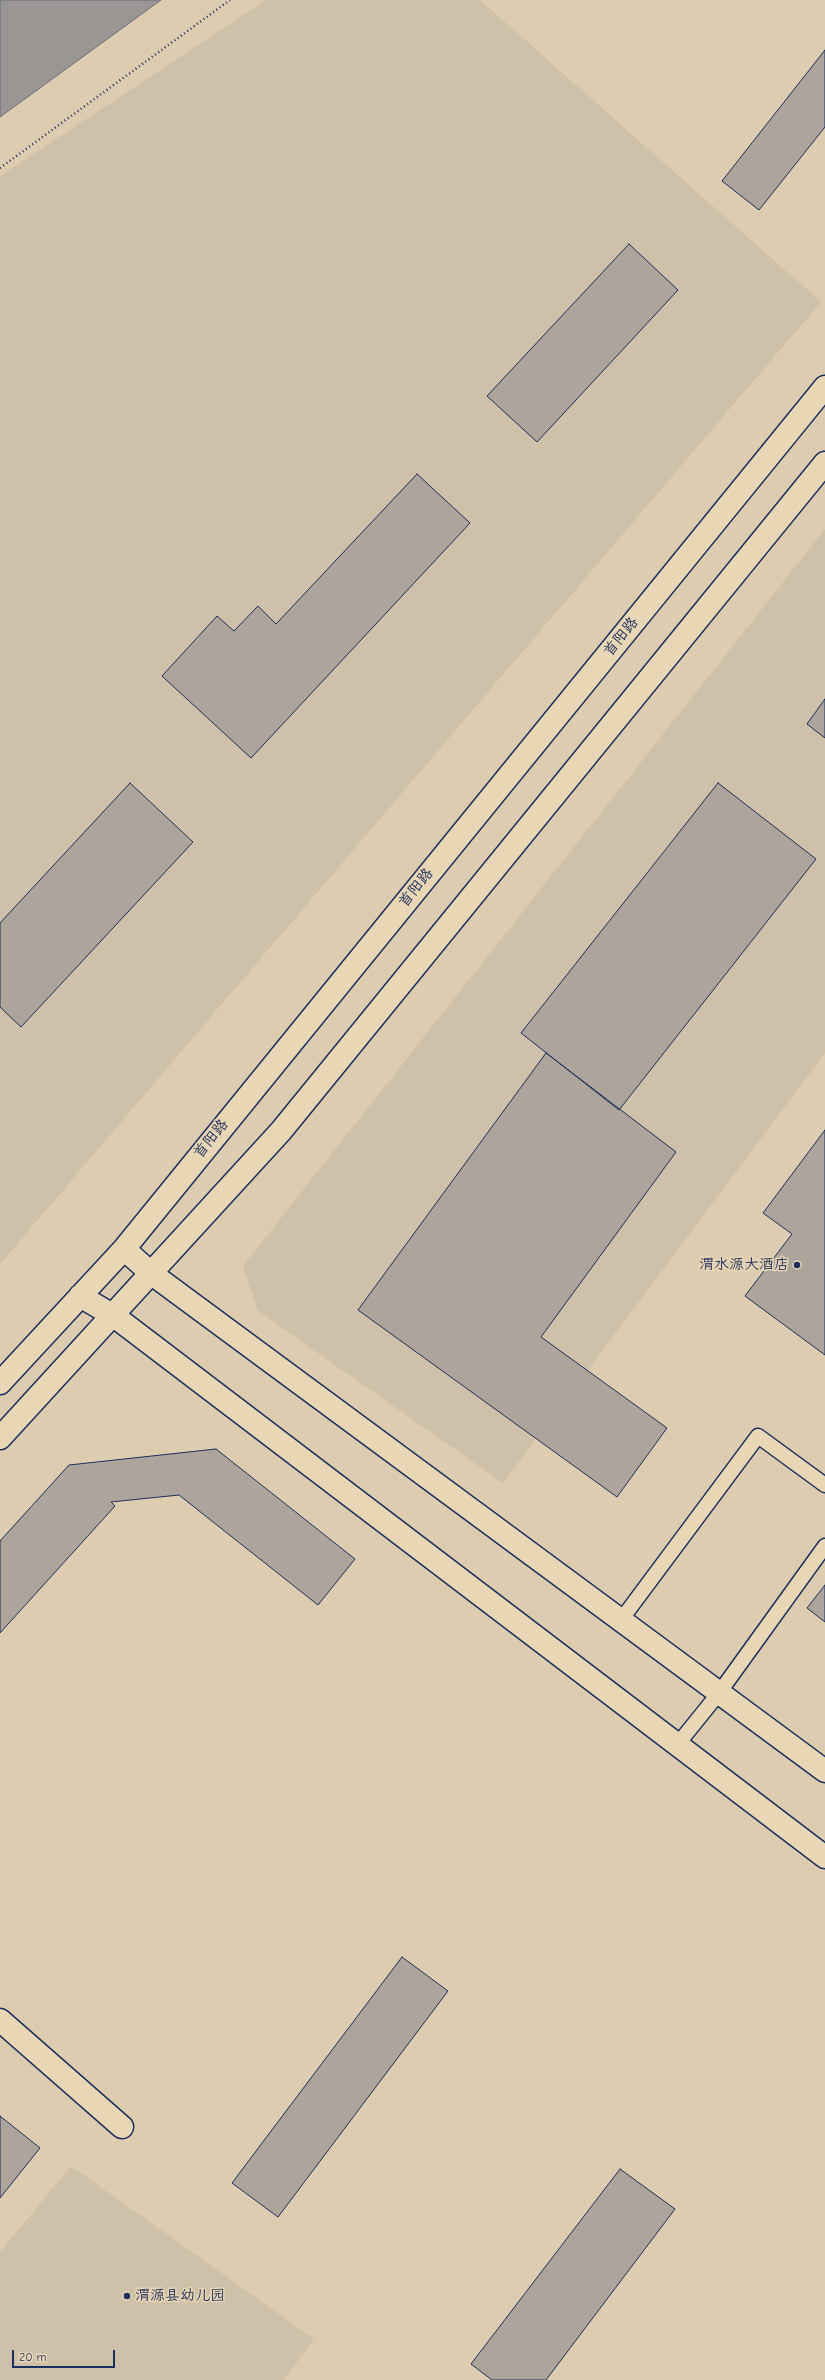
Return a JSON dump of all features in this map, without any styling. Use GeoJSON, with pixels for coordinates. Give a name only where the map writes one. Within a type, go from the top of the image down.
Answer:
{"type":"FeatureCollection","features":[{"type":"Feature","properties":{"kind":"main road","name":"首阳路"},"geometry":{"type":"LineString","coordinates":[[0,1383],[124,1249],[825,387]]}},
{"type":"Feature","properties":{"kind":"main road"},"geometry":{"type":"LineString","coordinates":[[0,1438],[114,1316],[282,1131],[825,463]]}},
{"type":"Feature","properties":{"kind":"main road"},"geometry":{"type":"LineString","coordinates":[[124,1249],[152,1274],[825,1771]]}},
{"type":"Feature","properties":{"kind":"main road"},"geometry":{"type":"LineString","coordinates":[[80,1296],[114,1316],[825,1858]]}},
{"type":"Feature","properties":{"kind":"main road"},"geometry":{"type":"LineString","coordinates":[[0,2020],[122,2127]]}},
{"type":"Feature","properties":{"kind":"lane"},"geometry":{"type":"LineString","coordinates":[[621,1620],[758,1436],[825,1485]]}},
{"type":"Feature","properties":{"kind":"lane"},"geometry":{"type":"LineString","coordinates":[[678,1745],[719,1693],[825,1546]]}},
{"type":"Feature","properties":{"kind":"path"},"geometry":{"type":"LineString","coordinates":[[0,168],[230,0]]}},
{"type":"Feature","properties":{"kind":"shaded area"},"geometry":{"type":"Polygon","coordinates":[[[0,0],[161,0],[0,117],[0,0]]]}},
{"type":"Feature","properties":{"kind":"shaded area"},"geometry":{"type":"Polygon","coordinates":[[[266,0],[480,0],[821,302],[0,1264],[0,176],[266,0]]]}},
{"type":"Feature","properties":{"kind":"shaded area"},"geometry":{"type":"Polygon","coordinates":[[[825,529],[825,1053],[503,1483],[258,1311],[243,1266],[825,529]]]}},
{"type":"Feature","properties":{"kind":"shaded area","name":"渭源县幼儿园"},"geometry":{"type":"Polygon","coordinates":[[[71,2166],[314,2339],[284,2380],[0,2380],[0,2252],[71,2166]]]}},
{"type":"Feature","properties":{"kind":"building"},"geometry":{"type":"Polygon","coordinates":[[[825,50],[825,127],[759,210],[722,181],[825,50]]]}},
{"type":"Feature","properties":{"kind":"building"},"geometry":{"type":"Polygon","coordinates":[[[629,244],[678,290],[537,442],[487,396],[629,244]]]}},
{"type":"Feature","properties":{"kind":"building"},"geometry":{"type":"Polygon","coordinates":[[[417,474],[470,523],[251,758],[162,676],[217,616],[234,631],[258,606],[276,624],[417,474]]]}},
{"type":"Feature","properties":{"kind":"building"},"geometry":{"type":"Polygon","coordinates":[[[825,699],[825,738],[807,724],[825,699]]]}},
{"type":"Feature","properties":{"kind":"building"},"geometry":{"type":"Polygon","coordinates":[[[130,783],[193,842],[21,1027],[0,1007],[0,923],[130,783]]]}},
{"type":"Feature","properties":{"kind":"building"},"geometry":{"type":"Polygon","coordinates":[[[718,783],[816,859],[619,1110],[521,1033],[718,783]]]}},
{"type":"Feature","properties":{"kind":"building"},"geometry":{"type":"Polygon","coordinates":[[[546,1053],[676,1152],[541,1337],[667,1428],[617,1497],[358,1310],[546,1053]]]}},
{"type":"Feature","properties":{"kind":"building","name":"渭水源大酒店"},"geometry":{"type":"Polygon","coordinates":[[[825,1130],[825,1355],[745,1296],[792,1234],[763,1213],[825,1130]]]}},
{"type":"Feature","properties":{"kind":"building"},"geometry":{"type":"Polygon","coordinates":[[[216,1449],[355,1559],[318,1605],[179,1495],[111,1502],[115,1506],[0,1633],[0,1541],[69,1465],[216,1449]]]}},
{"type":"Feature","properties":{"kind":"building"},"geometry":{"type":"Polygon","coordinates":[[[825,1585],[825,1622],[807,1608],[825,1585]]]}},
{"type":"Feature","properties":{"kind":"building"},"geometry":{"type":"Polygon","coordinates":[[[402,1957],[448,1991],[278,2217],[232,2183],[402,1957]]]}},
{"type":"Feature","properties":{"kind":"building"},"geometry":{"type":"Polygon","coordinates":[[[0,2116],[40,2148],[0,2198],[0,2116]]]}},
{"type":"Feature","properties":{"kind":"building"},"geometry":{"type":"Polygon","coordinates":[[[620,2169],[675,2209],[546,2380],[492,2380],[471,2364],[620,2169]]]}},
{"type":"Feature","properties":{"kind":"place","name":"渭水源大酒店"},"geometry":{"type":"Point","coordinates":[797,1265]}},
{"type":"Feature","properties":{"kind":"place","name":"渭源县幼儿园"},"geometry":{"type":"Point","coordinates":[127,2296]}}]}
